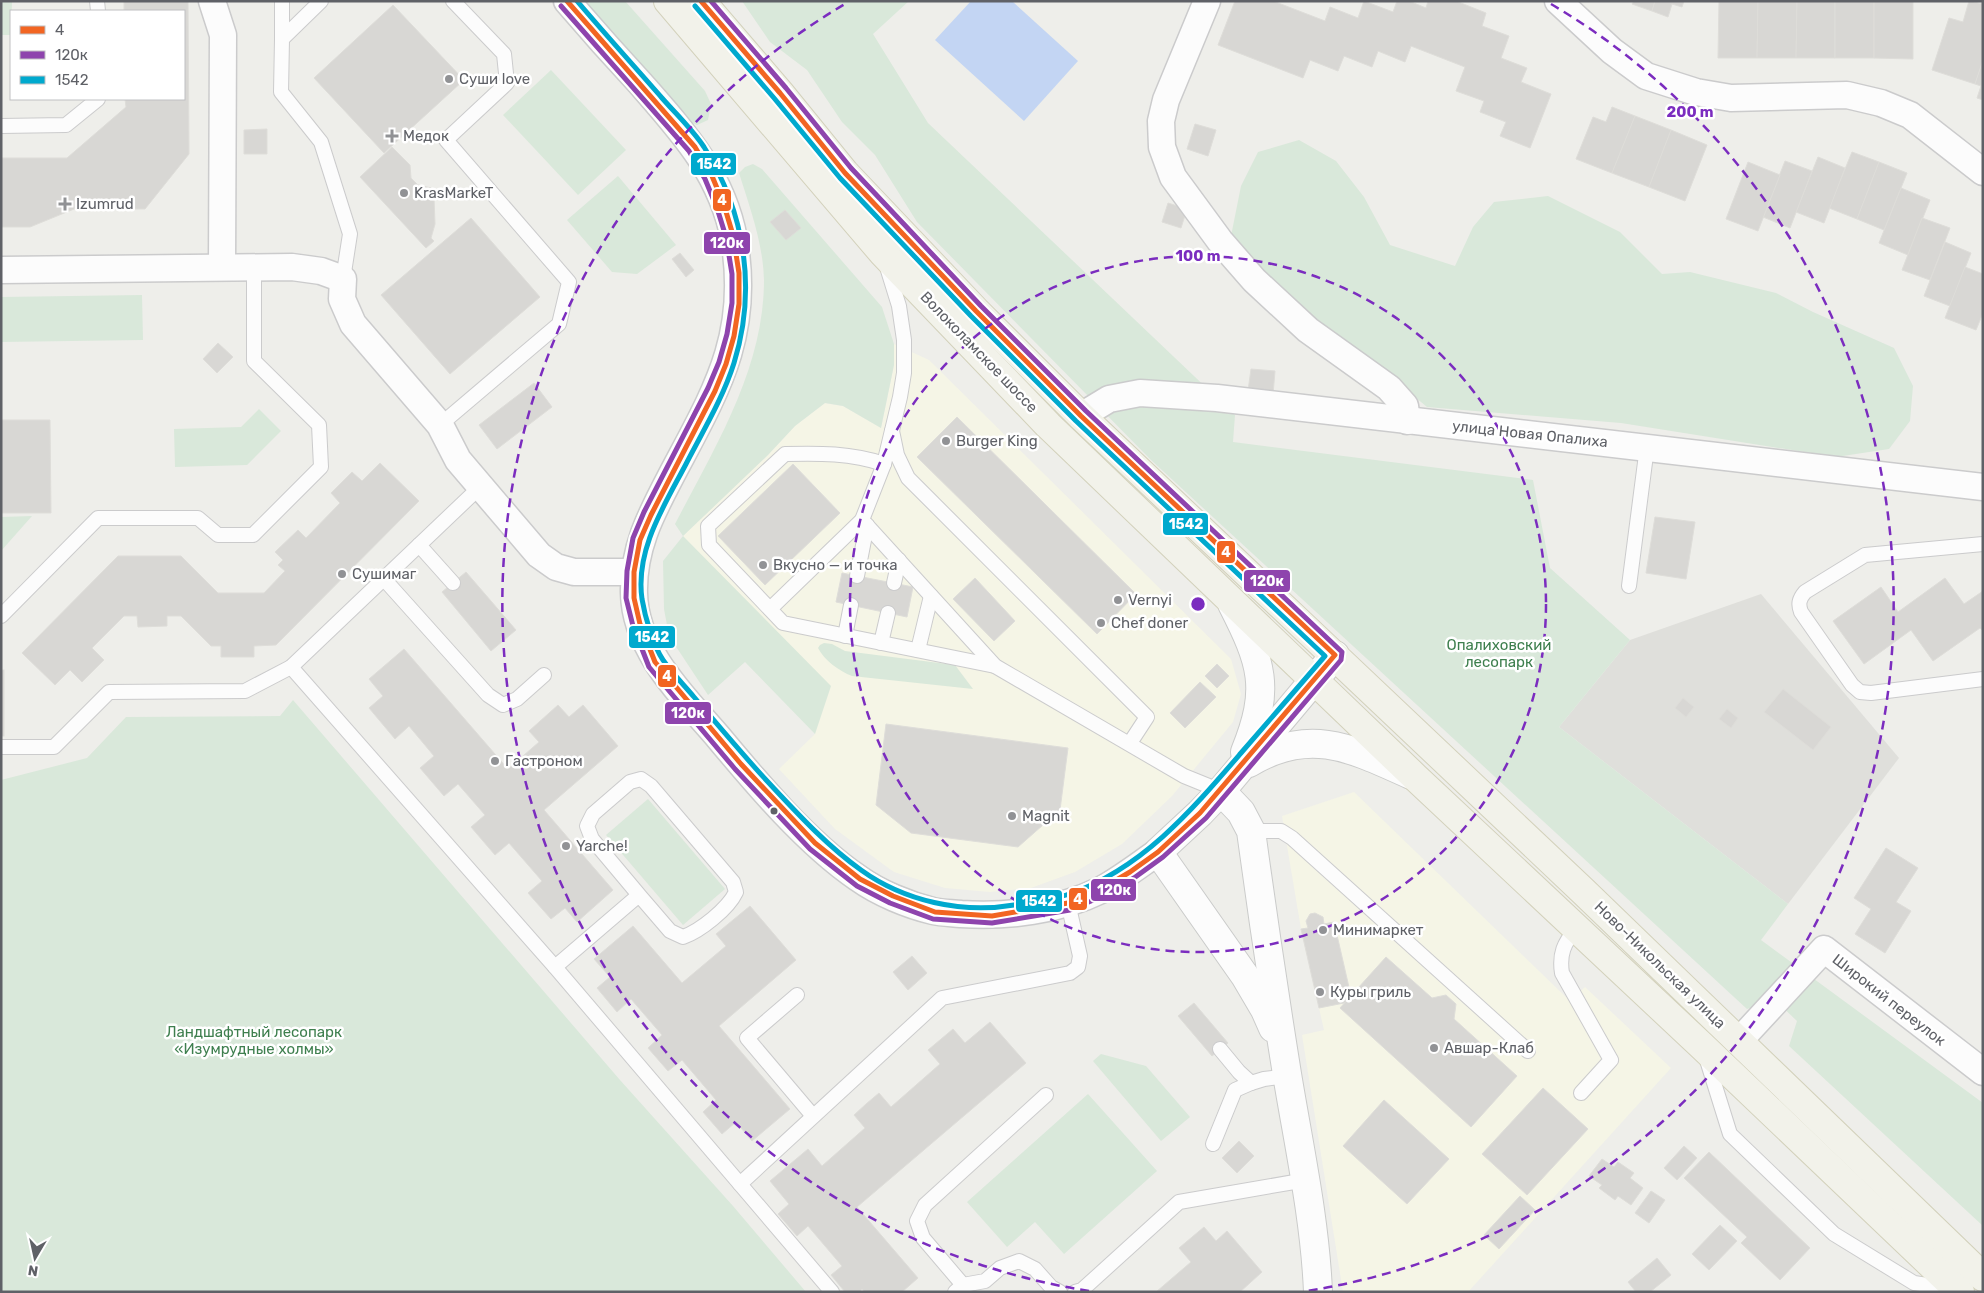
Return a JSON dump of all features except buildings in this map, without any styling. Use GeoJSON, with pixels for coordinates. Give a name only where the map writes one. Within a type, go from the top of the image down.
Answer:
{"type":"FeatureCollection","features":[{"type":"Feature","properties":{"kind":"main road","name":"Волоколамское шоссе"},"geometry":{"type":"LineString","coordinates":[[668,1],[882,252],[1048,425],[1314,681]]}},
{"type":"Feature","properties":{"kind":"main road","name":"Волоколамское шоссе"},"geometry":{"type":"LineString","coordinates":[[700,1],[780,93],[845,173],[976,311],[1081,416],[1335,656]]}},
{"type":"Feature","properties":{"kind":"main road","name":"Ново-Никольская улица"},"geometry":{"type":"LineString","coordinates":[[1335,656],[1983,1278]]}},
{"type":"Feature","properties":{"kind":"main road","name":"Ново-Никольская улица"},"geometry":{"type":"LineString","coordinates":[[1314,681],[1959,1291]]}},
{"type":"Feature","properties":{"kind":"street"},"geometry":{"type":"LineString","coordinates":[[212,1],[223,35],[222,267]]}},
{"type":"Feature","properties":{"kind":"street"},"geometry":{"type":"LineString","coordinates":[[567,1],[694,147],[712,176],[724,205],[733,235],[739,273],[738,312],[734,336],[716,391],[651,515],[640,540],[634,572],[634,598],[640,624],[655,662],[760,785],[815,843],[860,880],[893,896],[935,912],[992,916],[1068,903],[1101,889],[1158,852],[1200,813],[1335,656]]}},
{"type":"Feature","properties":{"kind":"street"},"geometry":{"type":"LineString","coordinates":[[1207,1],[1166,100],[1161,122],[1162,147],[1173,177],[1220,241],[1254,280],[1308,330],[1389,388],[1404,406],[1407,421]]}},
{"type":"Feature","properties":{"kind":"street"},"geometry":{"type":"LineString","coordinates":[[1558,1],[1612,51],[1646,76],[1696,92],[1731,98],[1846,95],[1881,102],[1910,114],[1983,172]]}},
{"type":"Feature","properties":{"kind":"street"},"geometry":{"type":"LineString","coordinates":[[1,270],[292,267],[321,271],[343,279],[342,299],[353,324],[440,425],[458,460],[539,555],[556,567],[574,572],[634,572]]}},
{"type":"Feature","properties":{"kind":"street","name":"улица Новая Опалиха"},"geometry":{"type":"LineString","coordinates":[[1081,416],[1108,399],[1140,393],[1217,398],[1983,487]]}},
{"type":"Feature","properties":{"kind":"street"},"geometry":{"type":"LineString","coordinates":[[1231,601],[1248,636],[1259,665],[1261,690],[1258,714],[1251,737],[1229,780],[1241,812],[1251,831],[1286,1064],[1306,1180],[1317,1267],[1318,1292]]}},
{"type":"Feature","properties":{"kind":"street"},"geometry":{"type":"LineString","coordinates":[[1229,780],[1260,756],[1281,747],[1306,743],[1333,745],[1359,752],[1415,777]]}},
{"type":"Feature","properties":{"kind":"street"},"geometry":{"type":"LineString","coordinates":[[1158,852],[1244,976],[1265,1010],[1286,1064]]}},
{"type":"Feature","properties":{"kind":"street","name":"Широкий переулок"},"geometry":{"type":"LineString","coordinates":[[1739,1042],[1824,949],[1983,1072]]}},
{"type":"Feature","properties":{"kind":"lane"},"geometry":{"type":"LineString","coordinates":[[282,1],[281,92],[321,142],[350,234],[343,279]]}},
{"type":"Feature","properties":{"kind":"lane"},"geometry":{"type":"LineString","coordinates":[[282,39],[322,1]]}},
{"type":"Feature","properties":{"kind":"lane"},"geometry":{"type":"LineString","coordinates":[[440,425],[560,324],[569,282],[446,140],[507,83],[504,54],[453,1]]}},
{"type":"Feature","properties":{"kind":"lane"},"geometry":{"type":"LineString","coordinates":[[1,126],[66,125],[97,100]]}},
{"type":"Feature","properties":{"kind":"lane"},"geometry":{"type":"LineString","coordinates":[[857,576],[864,522],[884,464],[904,373],[904,340],[899,306],[882,252]]}},
{"type":"Feature","properties":{"kind":"lane"},"geometry":{"type":"LineString","coordinates":[[1,616],[98,518],[198,518],[218,535],[253,535],[321,467],[319,425],[254,361],[254,267]]}},
{"type":"Feature","properties":{"kind":"lane"},"geometry":{"type":"LineString","coordinates":[[892,431],[896,455],[908,478],[1147,717],[1130,744]]}},
{"type":"Feature","properties":{"kind":"lane"},"geometry":{"type":"LineString","coordinates":[[1629,586],[1647,447]]}},
{"type":"Feature","properties":{"kind":"lane"},"geometry":{"type":"LineString","coordinates":[[884,464],[864,458],[823,453],[785,454],[708,526],[709,545],[783,623],[995,666]]}},
{"type":"Feature","properties":{"kind":"lane"},"geometry":{"type":"LineString","coordinates":[[1,747],[54,747],[109,692],[245,691],[291,667],[481,486]]}},
{"type":"Feature","properties":{"kind":"lane"},"geometry":{"type":"LineString","coordinates":[[864,522],[995,666],[1184,776],[1229,780]]}},
{"type":"Feature","properties":{"kind":"lane"},"geometry":{"type":"LineString","coordinates":[[770,609],[864,522]]}},
{"type":"Feature","properties":{"kind":"lane"},"geometry":{"type":"LineString","coordinates":[[1983,544],[1865,555],[1805,592],[1801,597],[1799,605],[1801,612],[1852,685],[1860,692],[1871,693],[1983,679]]}},
{"type":"Feature","properties":{"kind":"lane"},"geometry":{"type":"LineString","coordinates":[[419,545],[453,583]]}},
{"type":"Feature","properties":{"kind":"lane"},"geometry":{"type":"LineString","coordinates":[[894,583],[899,560]]}},
{"type":"Feature","properties":{"kind":"lane"},"geometry":{"type":"LineString","coordinates":[[384,579],[488,695],[503,705],[517,699],[544,675]]}},
{"type":"Feature","properties":{"kind":"lane"},"geometry":{"type":"LineString","coordinates":[[918,650],[931,596]]}},
{"type":"Feature","properties":{"kind":"lane"},"geometry":{"type":"LineString","coordinates":[[846,636],[851,605]]}},
{"type":"Feature","properties":{"kind":"lane"},"geometry":{"type":"LineString","coordinates":[[881,643],[888,613]]}},
{"type":"Feature","properties":{"kind":"lane"},"geometry":{"type":"LineString","coordinates":[[291,667],[555,967],[832,1292]]}},
{"type":"Feature","properties":{"kind":"lane"},"geometry":{"type":"LineString","coordinates":[[641,779],[651,786],[733,882],[736,892],[732,901],[702,927],[694,933],[683,937],[670,931],[639,895],[592,839],[587,826],[593,814],[630,782],[641,779]]}},
{"type":"Feature","properties":{"kind":"lane"},"geometry":{"type":"LineString","coordinates":[[1251,831],[1281,831],[1292,838],[1528,1051]]}},
{"type":"Feature","properties":{"kind":"lane"},"geometry":{"type":"LineString","coordinates":[[555,967],[639,895]]}},
{"type":"Feature","properties":{"kind":"lane"},"geometry":{"type":"LineString","coordinates":[[740,1184],[942,998],[1070,973],[1078,967],[1080,956],[1068,903]]}},
{"type":"Feature","properties":{"kind":"lane"},"geometry":{"type":"LineString","coordinates":[[1576,930],[1567,939],[1562,951],[1560,961],[1562,973],[1611,1060],[1581,1093]]}},
{"type":"Feature","properties":{"kind":"lane"},"geometry":{"type":"LineString","coordinates":[[797,995],[747,1038],[813,1116]]}},
{"type":"Feature","properties":{"kind":"lane"},"geometry":{"type":"LineString","coordinates":[[1702,1046],[1730,1134],[1834,1234],[1914,1283],[1959,1291]]}},
{"type":"Feature","properties":{"kind":"lane"},"geometry":{"type":"LineString","coordinates":[[1220,1050],[1251,1083]]}},
{"type":"Feature","properties":{"kind":"lane"},"geometry":{"type":"LineString","coordinates":[[1213,1144],[1235,1090],[1264,1078],[1286,1064]]}},
{"type":"Feature","properties":{"kind":"lane"},"geometry":{"type":"LineString","coordinates":[[1046,1095],[925,1205],[917,1221],[923,1238],[959,1288],[986,1281],[1000,1268],[1019,1261],[1035,1269],[1051,1288],[1060,1292]]}},
{"type":"Feature","properties":{"kind":"lane"},"geometry":{"type":"LineString","coordinates":[[1075,1292],[1082,1290],[1179,1202],[1306,1180]]}},
{"type":"Feature","properties":{"kind":"shaded area"},"geometry":{"type":"Polygon","coordinates":[[[894,344],[929,360],[1231,659],[1241,694],[1233,722],[1172,796],[1122,844],[1075,872],[1031,888],[990,892],[945,888],[894,872],[835,829],[779,769],[815,734],[683,536],[768,455],[795,426],[825,403],[843,406],[881,428],[894,365],[894,344]]]}},
{"type":"Feature","properties":{"kind":"shaded area"},"geometry":{"type":"Polygon","coordinates":[[[1761,594],[1899,758],[1788,904],[1559,727],[1630,640],[1761,594]]]}},
{"type":"Feature","properties":{"kind":"shaded area"},"geometry":{"type":"Polygon","coordinates":[[[1354,792],[1570,1001],[1585,987],[1671,1068],[1468,1292],[1343,1292],[1302,1035],[1324,1030],[1301,929],[1282,816],[1354,792]]]}},
{"type":"Feature","properties":{"kind":"green space"},"geometry":{"type":"Polygon","coordinates":[[[1,1],[12,1],[10,35],[1,35],[1,1]]]}},
{"type":"Feature","properties":{"kind":"green space"},"geometry":{"type":"Polygon","coordinates":[[[578,1],[625,1],[705,91],[711,104],[708,120],[697,125],[681,118],[578,1]]]}},
{"type":"Feature","properties":{"kind":"green space","name":"Опалиховский лесопарк"},"geometry":{"type":"Polygon","coordinates":[[[742,1],[909,1],[873,34],[928,123],[1235,415],[1233,442],[1533,480],[1550,568],[1630,640],[1559,727],[1788,904],[1761,940],[1983,1103],[1983,1226],[1789,1046],[1797,1021],[1775,1000],[1747,1009],[1151,460],[917,222],[875,155],[842,122],[807,70],[770,42],[742,1]]]}},
{"type":"Feature","properties":{"kind":"green space"},"geometry":{"type":"Polygon","coordinates":[[[551,70],[626,150],[578,195],[503,115],[551,70]]]}},
{"type":"Feature","properties":{"kind":"green space"},"geometry":{"type":"Polygon","coordinates":[[[1299,140],[1336,161],[1364,197],[1390,245],[1455,266],[1473,227],[1494,202],[1548,196],[1620,232],[1662,274],[1690,272],[1776,293],[1813,312],[1894,348],[1913,386],[1910,421],[1889,449],[1836,457],[1621,423],[1427,407],[1391,377],[1313,320],[1230,241],[1241,186],[1258,152],[1299,140]]]}},
{"type":"Feature","properties":{"kind":"green space"},"geometry":{"type":"Polygon","coordinates":[[[753,164],[762,169],[882,307],[894,344],[894,365],[881,428],[843,406],[825,403],[795,426],[768,455],[683,536],[675,524],[721,436],[746,376],[756,345],[762,313],[763,266],[755,226],[739,173],[745,167],[753,164]]]}},
{"type":"Feature","properties":{"kind":"green space"},"geometry":{"type":"Polygon","coordinates":[[[618,176],[676,245],[637,274],[612,272],[567,220],[618,176]]]}},
{"type":"Feature","properties":{"kind":"green space"},"geometry":{"type":"Polygon","coordinates":[[[142,295],[143,340],[1,342],[1,297],[142,295]]]}},
{"type":"Feature","properties":{"kind":"green space"},"geometry":{"type":"Polygon","coordinates":[[[259,409],[281,431],[247,465],[175,467],[174,429],[241,427],[259,409]]]}},
{"type":"Feature","properties":{"kind":"green space"},"geometry":{"type":"Polygon","coordinates":[[[32,516],[1,551],[1,517],[32,516]]]}},
{"type":"Feature","properties":{"kind":"green space"},"geometry":{"type":"Polygon","coordinates":[[[683,536],[831,686],[815,734],[745,662],[708,695],[669,636],[664,609],[663,561],[683,536]]]}},
{"type":"Feature","properties":{"kind":"green space"},"geometry":{"type":"Polygon","coordinates":[[[824,643],[832,644],[845,651],[955,665],[973,689],[852,676],[837,668],[824,657],[818,648],[824,643]]]}},
{"type":"Feature","properties":{"kind":"green space","name":"Ландшафтный лесопарк «Изумрудные холмы»"},"geometry":{"type":"Polygon","coordinates":[[[293,700],[620,1080],[733,1206],[806,1292],[1,1292],[1,780],[87,758],[126,717],[280,716],[293,700]]]}},
{"type":"Feature","properties":{"kind":"green space"},"geometry":{"type":"Polygon","coordinates":[[[648,799],[725,889],[683,925],[606,835],[648,799]]]}},
{"type":"Feature","properties":{"kind":"green space"},"geometry":{"type":"Polygon","coordinates":[[[1101,1054],[1146,1066],[1190,1117],[1161,1141],[1093,1061],[1101,1054]]]}},
{"type":"Feature","properties":{"kind":"green space"},"geometry":{"type":"Polygon","coordinates":[[[1088,1094],[1157,1171],[1064,1254],[1035,1222],[1007,1247],[967,1202],[1088,1094]]]}},
{"type":"Feature","properties":{"kind":"water"},"geometry":{"type":"Polygon","coordinates":[[[971,1],[1012,1],[1078,61],[1024,121],[935,40],[971,1]]]}},
{"type":"Feature","properties":{"kind":"transit line","name":"4"},"geometry":{"type":"LineString","coordinates":[[567,1],[695,147],[712,176],[724,205],[733,235],[739,273],[739,304],[734,336],[726,364],[715,391],[640,540],[634,572],[634,598],[640,624],[655,662],[741,764],[815,843],[860,879],[893,896],[935,912],[992,916],[1068,903],[1101,889],[1130,872],[1158,852],[1200,813],[1335,655],[1081,416],[976,311],[845,173],[780,93],[701,1]]}},
{"type":"Feature","properties":{"kind":"transit line","name":"1542"},"geometry":{"type":"LineString","coordinates":[[577,1],[704,147],[718,172],[729,198],[738,224],[743,252],[745,307],[734,363],[706,427],[653,529],[643,563],[642,599],[650,631],[659,654],[670,670],[739,750],[801,817],[836,850],[878,881],[915,897],[954,906],[974,908],[1014,905],[1049,899],[1069,894],[1095,883],[1120,869],[1164,836],[1204,796],[1325,656],[1076,421],[971,316],[840,178],[695,6]]}},
{"type":"Feature","properties":{"kind":"transit line","name":"120к"},"geometry":{"type":"LineString","coordinates":[[561,6],[689,151],[705,179],[717,208],[726,237],[732,274],[732,303],[727,334],[719,362],[708,388],[644,512],[633,538],[627,571],[626,598],[633,626],[649,667],[735,769],[810,849],[857,886],[890,903],[933,919],[992,923],[1070,910],[1105,895],[1134,878],[1163,857],[1206,818],[1341,660],[1342,652],[1086,411],[981,306],[851,168],[786,88],[711,1]]}},
{"type":"Feature","properties":{"kind":"place","name":"Суши love"},"geometry":{"type":"Point","coordinates":[449,79]}},
{"type":"Feature","properties":{"kind":"place","name":"Медок"},"geometry":{"type":"Point","coordinates":[392,136]}},
{"type":"Feature","properties":{"kind":"place","name":"KrasMarkeT"},"geometry":{"type":"Point","coordinates":[404,193]}},
{"type":"Feature","properties":{"kind":"place","name":"Izumrud"},"geometry":{"type":"Point","coordinates":[65,204]}},
{"type":"Feature","properties":{"kind":"place","name":"Burger King"},"geometry":{"type":"Point","coordinates":[946,441]}},
{"type":"Feature","properties":{"kind":"place","name":"Вкусно — и точка"},"geometry":{"type":"Point","coordinates":[763,565]}},
{"type":"Feature","properties":{"kind":"place","name":"Сушимаг"},"geometry":{"type":"Point","coordinates":[342,574]}},
{"type":"Feature","properties":{"kind":"place","name":"Vernyi"},"geometry":{"type":"Point","coordinates":[1118,600]}},
{"type":"Feature","properties":{"kind":"place","name":"Chef doner"},"geometry":{"type":"Point","coordinates":[1101,623]}},
{"type":"Feature","properties":{"kind":"place","name":"Гастроном"},"geometry":{"type":"Point","coordinates":[495,761]}},
{"type":"Feature","properties":{"kind":"place","name":"Magnit"},"geometry":{"type":"Point","coordinates":[1012,816]}},
{"type":"Feature","properties":{"kind":"place","name":"Yarche!"},"geometry":{"type":"Point","coordinates":[566,846]}},
{"type":"Feature","properties":{"kind":"place","name":"Минимаркет"},"geometry":{"type":"Point","coordinates":[1323,930]}},
{"type":"Feature","properties":{"kind":"place","name":"Куры гриль"},"geometry":{"type":"Point","coordinates":[1320,992]}},
{"type":"Feature","properties":{"kind":"place","name":"Авшар-Клаб"},"geometry":{"type":"Point","coordinates":[1434,1048]}}]}
